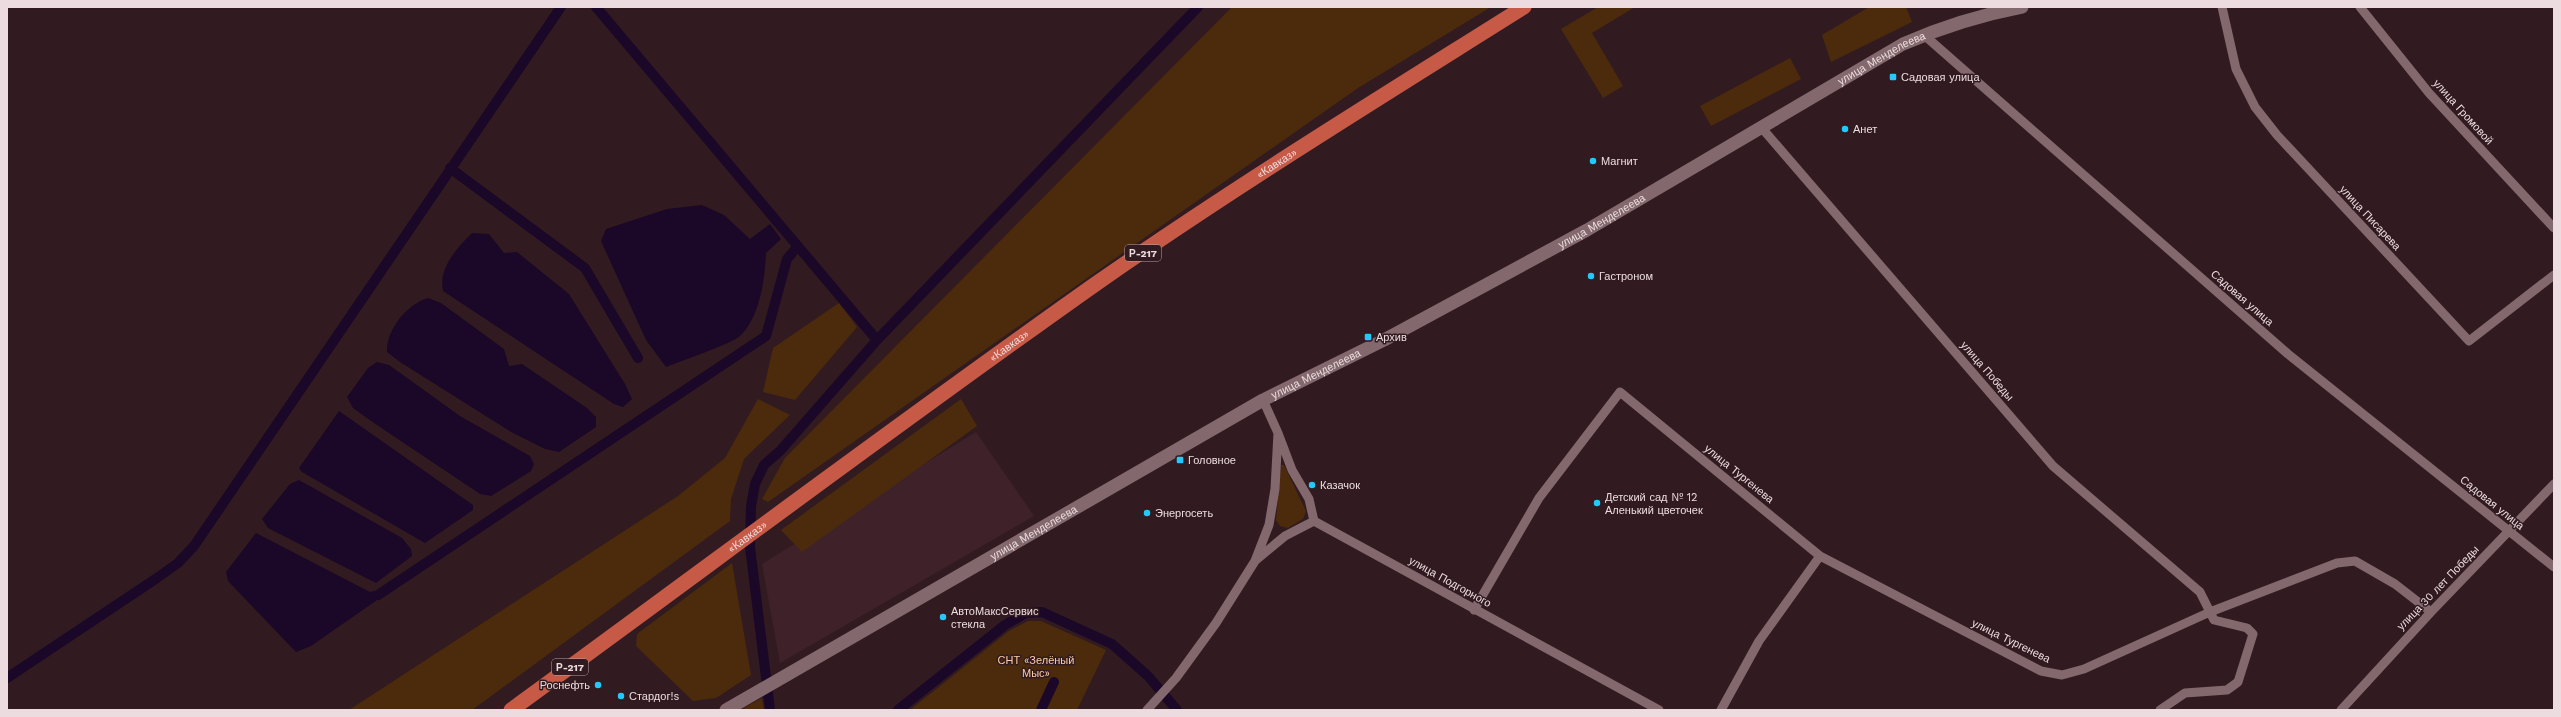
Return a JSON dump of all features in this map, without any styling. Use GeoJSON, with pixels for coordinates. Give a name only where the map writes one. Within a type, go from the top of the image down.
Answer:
{"type":"FeatureCollection","features":[{"type":"Feature","properties":{"kind":"highway","name":"«Кавказ»"},"geometry":{"type":"LineString","coordinates":[[511,710],[726,551],[1098,282],[1280,160],[1524,7]]}},
{"type":"Feature","properties":{"kind":"main road","name":"улица Менделеева"},"geometry":{"type":"LineString","coordinates":[[726,710],[803,667],[1263,400],[1384,340],[1581,233],[1904,44],[1924,35],[1985,14],[2022,7]]}},
{"type":"Feature","properties":{"kind":"street","name":"улица Писарева"},"geometry":{"type":"LineString","coordinates":[[2222,7],[2236,69],[2255,107],[2277,135],[2469,341],[2554,275]]}},
{"type":"Feature","properties":{"kind":"street","name":"улица Громовой"},"geometry":{"type":"LineString","coordinates":[[2360,7],[2429,93],[2554,228]]}},
{"type":"Feature","properties":{"kind":"street","name":"Садовая улица"},"geometry":{"type":"LineString","coordinates":[[1924,35],[2288,354],[2554,567]]}},
{"type":"Feature","properties":{"kind":"street","name":"улица Победы"},"geometry":{"type":"LineString","coordinates":[[1762,127],[2053,466],[2200,592],[2210,612]]}},
{"type":"Feature","properties":{"kind":"street","name":"улица Тургенева"},"geometry":{"type":"LineString","coordinates":[[1474,610],[1539,498],[1620,392],[1820,556],[2041,671],[2062,675],[2084,669],[2210,612],[2337,563],[2355,561],[2395,584],[2430,612]]}},
{"type":"Feature","properties":{"kind":"street"},"geometry":{"type":"LineString","coordinates":[[1255,561],[1286,536],[1314,521],[1309,499],[1292,470],[1278,433],[1263,400]]}},
{"type":"Feature","properties":{"kind":"street"},"geometry":{"type":"LineString","coordinates":[[1147,710],[1176,678],[1216,624],[1255,561],[1269,524],[1275,490],[1278,433]]}},
{"type":"Feature","properties":{"kind":"street","name":"улица 30 лет Победы"},"geometry":{"type":"LineString","coordinates":[[2341,710],[2430,612],[2554,484]]}},
{"type":"Feature","properties":{"kind":"street","name":"улица Подгорного"},"geometry":{"type":"LineString","coordinates":[[1314,521],[1659,710]]}},
{"type":"Feature","properties":{"kind":"street"},"geometry":{"type":"LineString","coordinates":[[1721,710],[1759,641],[1820,556]]}},
{"type":"Feature","properties":{"kind":"street"},"geometry":{"type":"LineString","coordinates":[[2160,710],[2185,693],[2227,690],[2238,682],[2253,634],[2247,628],[2214,620],[2210,612]]}},
{"type":"Feature","properties":{"kind":"shaded area"},"geometry":{"type":"Polygon","coordinates":[[[702,205],[724,215],[750,239],[770,224],[781,239],[766,253],[763,286],[757,308],[747,328],[740,336],[717,348],[666,367],[646,340],[601,241],[606,229],[667,209],[702,205]]]}},
{"type":"Feature","properties":{"kind":"shaded area"},"geometry":{"type":"Polygon","coordinates":[[[472,233],[489,234],[504,253],[517,252],[569,294],[625,384],[632,399],[623,407],[614,404],[443,291],[443,274],[446,266],[460,245],[472,233]]]}},
{"type":"Feature","properties":{"kind":"shaded area"},"geometry":{"type":"Polygon","coordinates":[[[428,298],[441,303],[504,349],[509,366],[522,364],[587,408],[596,417],[596,427],[559,452],[545,449],[511,432],[400,362],[387,352],[390,335],[399,319],[406,312],[420,301],[428,298]]]}},
{"type":"Feature","properties":{"kind":"shaded area"},"geometry":{"type":"Polygon","coordinates":[[[377,362],[389,365],[460,416],[530,456],[534,464],[531,471],[491,496],[480,494],[374,423],[353,408],[347,397],[368,368],[377,362]]]}},
{"type":"Feature","properties":{"kind":"shaded area"},"geometry":{"type":"Polygon","coordinates":[[[339,411],[473,505],[473,510],[425,543],[302,472],[299,468],[339,411]]]}},
{"type":"Feature","properties":{"kind":"shaded area"},"geometry":{"type":"Polygon","coordinates":[[[976,432],[1034,516],[780,663],[762,564],[976,432]]]}},
{"type":"Feature","properties":{"kind":"shaded area"},"geometry":{"type":"Polygon","coordinates":[[[299,480],[402,538],[411,549],[412,556],[376,583],[268,528],[262,519],[290,484],[299,480]]]}},
{"type":"Feature","properties":{"kind":"shaded area"},"geometry":{"type":"Polygon","coordinates":[[[256,533],[370,592],[374,591],[380,598],[311,646],[296,652],[228,581],[226,572],[256,533]]]}},
{"type":"Feature","properties":{"kind":"green space"},"geometry":{"type":"Polygon","coordinates":[[[1232,7],[1491,7],[1358,88],[768,502],[762,499],[785,458],[1232,7]]]}},
{"type":"Feature","properties":{"kind":"green space"},"geometry":{"type":"Polygon","coordinates":[[[1598,7],[1635,7],[1592,33],[1623,86],[1603,98],[1561,29],[1598,7]]]}},
{"type":"Feature","properties":{"kind":"green space"},"geometry":{"type":"Polygon","coordinates":[[[1869,7],[1906,7],[1912,22],[1831,62],[1822,35],[1869,7]]]}},
{"type":"Feature","properties":{"kind":"green space"},"geometry":{"type":"Polygon","coordinates":[[[1790,58],[1801,79],[1711,126],[1700,106],[1790,58]]]}},
{"type":"Feature","properties":{"kind":"green space"},"geometry":{"type":"Polygon","coordinates":[[[839,303],[857,327],[795,400],[763,392],[773,348],[839,303]]]}},
{"type":"Feature","properties":{"kind":"green space"},"geometry":{"type":"Polygon","coordinates":[[[758,399],[790,415],[744,459],[731,499],[730,521],[472,710],[349,710],[678,496],[725,458],[758,399]]]}},
{"type":"Feature","properties":{"kind":"green space"},"geometry":{"type":"Polygon","coordinates":[[[961,399],[977,426],[802,552],[781,530],[961,399]]]}},
{"type":"Feature","properties":{"kind":"green space"},"geometry":{"type":"Polygon","coordinates":[[[1281,465],[1284,465],[1306,511],[1303,519],[1288,528],[1280,526],[1276,520],[1281,465]]]}},
{"type":"Feature","properties":{"kind":"green space"},"geometry":{"type":"Polygon","coordinates":[[[732,563],[751,675],[716,698],[693,701],[636,646],[637,634],[732,563]]]}},
{"type":"Feature","properties":{"kind":"green space","name":"СНТ «Зелёный Мыс»"},"geometry":{"type":"Polygon","coordinates":[[[1028,621],[1041,621],[1106,650],[1077,710],[910,710],[1009,631],[1028,621]]]}},
{"type":"Feature","properties":{"kind":"green space"},"geometry":{"type":"Polygon","coordinates":[[[762,698],[764,710],[740,710],[762,698]]]}},
{"type":"Feature","properties":{"kind":"waterway"},"geometry":{"type":"LineString","coordinates":[[7,678],[157,578],[178,563],[194,546],[561,7]]}},
{"type":"Feature","properties":{"kind":"waterway"},"geometry":{"type":"LineString","coordinates":[[596,7],[877,340]]}},
{"type":"Feature","properties":{"kind":"waterway"},"geometry":{"type":"LineString","coordinates":[[770,710],[750,547],[751,506],[755,484],[764,465],[780,451],[877,340],[1198,7]]}},
{"type":"Feature","properties":{"kind":"waterway"},"geometry":{"type":"LineString","coordinates":[[450,168],[585,268],[638,358]]}},
{"type":"Feature","properties":{"kind":"waterway"},"geometry":{"type":"LineString","coordinates":[[378,595],[766,336],[787,259],[798,246]]}},
{"type":"Feature","properties":{"kind":"waterway"},"geometry":{"type":"LineString","coordinates":[[898,710],[1005,625],[1026,613],[1042,612],[1112,644],[1148,676],[1177,710]]}},
{"type":"Feature","properties":{"kind":"waterway"},"geometry":{"type":"LineString","coordinates":[[1041,710],[1054,682]]}},
{"type":"Feature","properties":{"kind":"place","name":"Садовая улица"},"geometry":{"type":"Point","coordinates":[1893,77]}},
{"type":"Feature","properties":{"kind":"place","name":"Анет"},"geometry":{"type":"Point","coordinates":[1845,129]}},
{"type":"Feature","properties":{"kind":"place","name":"Магнит"},"geometry":{"type":"Point","coordinates":[1593,161]}},
{"type":"Feature","properties":{"kind":"place","name":"Гастроном"},"geometry":{"type":"Point","coordinates":[1591,276]}},
{"type":"Feature","properties":{"kind":"place","name":"Архив"},"geometry":{"type":"Point","coordinates":[1368,337]}},
{"type":"Feature","properties":{"kind":"place","name":"Головное"},"geometry":{"type":"Point","coordinates":[1180,460]}},
{"type":"Feature","properties":{"kind":"place","name":"Казачок"},"geometry":{"type":"Point","coordinates":[1312,485]}},
{"type":"Feature","properties":{"kind":"place","name":"Детский сад № 12 Аленький цветочек"},"geometry":{"type":"Point","coordinates":[1597,503]}},
{"type":"Feature","properties":{"kind":"place","name":"Энергосеть"},"geometry":{"type":"Point","coordinates":[1147,513]}},
{"type":"Feature","properties":{"kind":"place","name":"АвтоМаксСервис стекла"},"geometry":{"type":"Point","coordinates":[943,617]}},
{"type":"Feature","properties":{"kind":"place","name":"Роснефть"},"geometry":{"type":"Point","coordinates":[598,685]}},
{"type":"Feature","properties":{"kind":"place","name":"Стардог!s"},"geometry":{"type":"Point","coordinates":[621,696]}}]}
